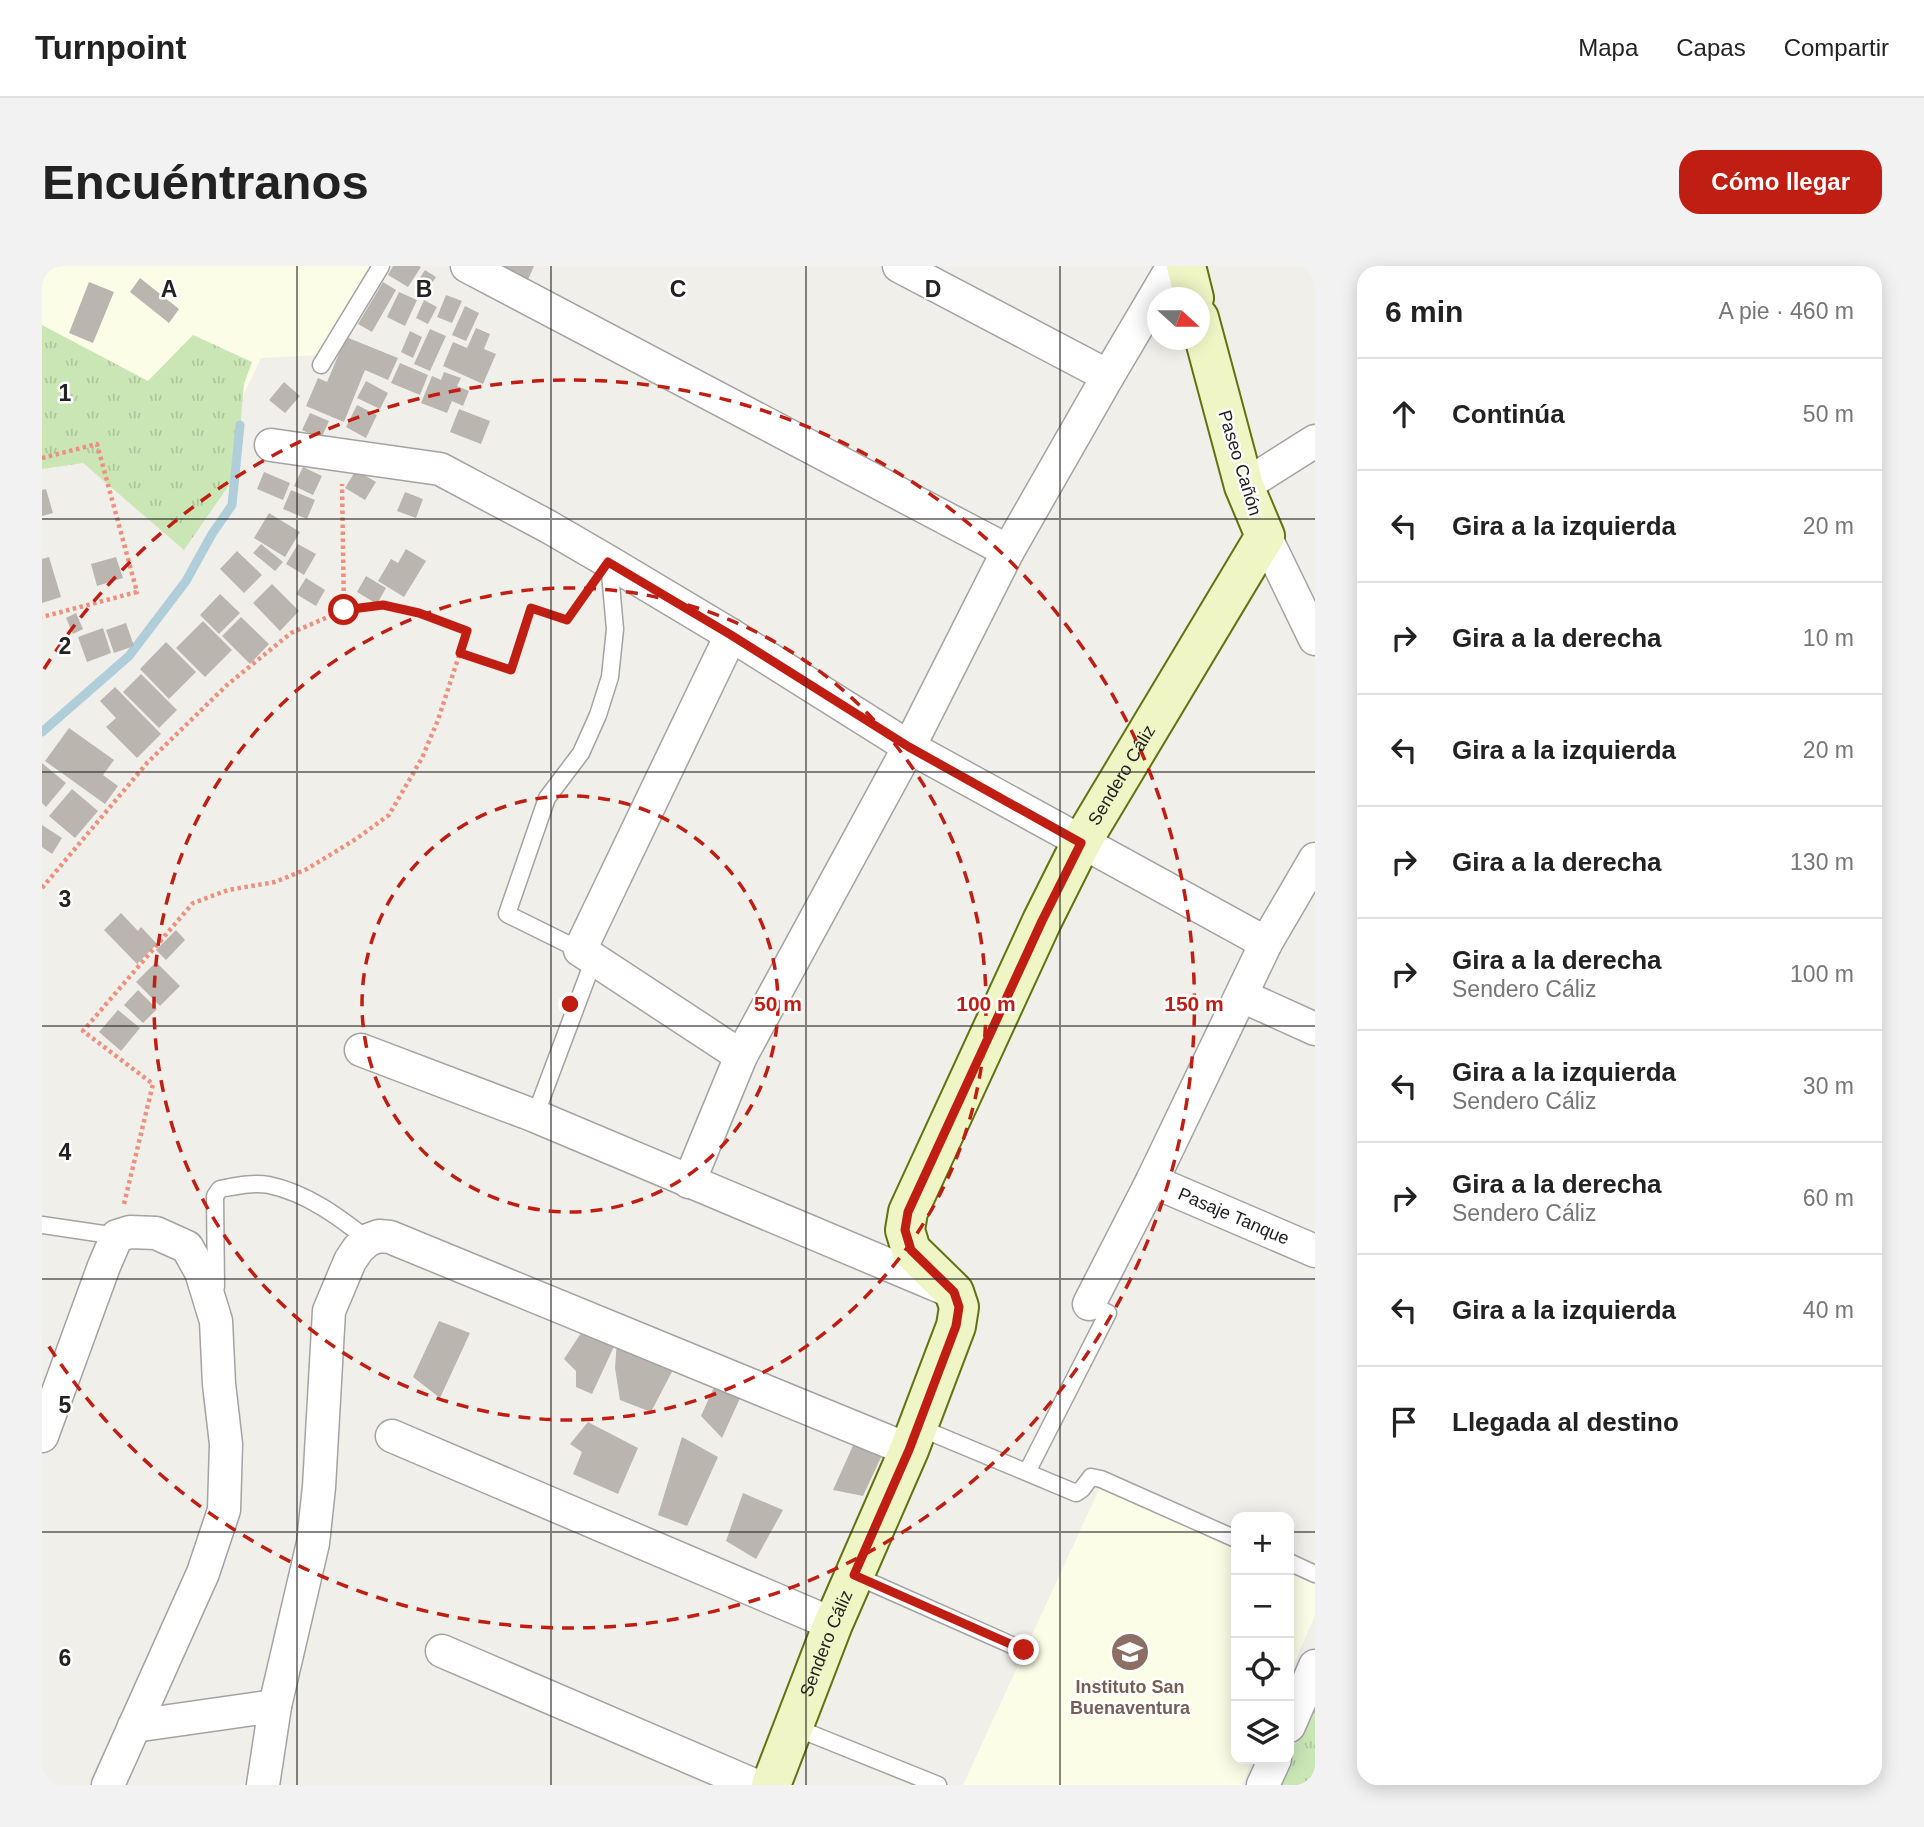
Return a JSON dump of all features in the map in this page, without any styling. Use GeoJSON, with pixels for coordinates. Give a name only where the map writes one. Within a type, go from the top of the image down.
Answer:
{"type":"FeatureCollection","features":[{"type":"Feature","properties":{"kind":"street"},"geometry":{"type":"LineString","coordinates":[[467,266],[1008,551]]}},
{"type":"Feature","properties":{"kind":"street"},"geometry":{"type":"LineString","coordinates":[[689,1182],[741,1056],[909,747],[1008,551],[1174,266]]}},
{"type":"Feature","properties":{"kind":"street"},"geometry":{"type":"LineString","coordinates":[[1186,266],[1191,287]]}},
{"type":"Feature","properties":{"kind":"street"},"geometry":{"type":"LineString","coordinates":[[920,271],[1108,376]]}},
{"type":"Feature","properties":{"kind":"street","name":"Paseo Cañón"},"geometry":{"type":"LineString","coordinates":[[1208,350],[1244,486],[1315,639]]}},
{"type":"Feature","properties":{"kind":"street"},"geometry":{"type":"LineString","coordinates":[[1244,486],[1315,441]]}},
{"type":"Feature","properties":{"kind":"street"},"geometry":{"type":"LineString","coordinates":[[271,445],[440,469],[549,527],[731,635],[909,747],[1266,943]]}},
{"type":"Feature","properties":{"kind":"street","name":"Sendero Cáliz"},"geometry":{"type":"LineString","coordinates":[[771,1785],[833,1624],[913,1438],[956,1326],[959,1307],[954,1292],[911,1250],[905,1230],[908,1212],[1042,921],[1081,843],[1265,536]]}},
{"type":"Feature","properties":{"kind":"street"},"geometry":{"type":"LineString","coordinates":[[731,635],[587,955],[741,1056]]}},
{"type":"Feature","properties":{"kind":"street"},"geometry":{"type":"LineString","coordinates":[[1089,1304],[1152,1181],[1266,943],[1315,859]]}},
{"type":"Feature","properties":{"kind":"street"},"geometry":{"type":"LineString","coordinates":[[1242,996],[1315,1029]]}},
{"type":"Feature","properties":{"kind":"street"},"geometry":{"type":"LineString","coordinates":[[361,1050],[535,1116],[954,1292]]}},
{"type":"Feature","properties":{"kind":"street","name":"Pasaje Tanque"},"geometry":{"type":"LineString","coordinates":[[1152,1181],[1315,1251]]}},
{"type":"Feature","properties":{"kind":"street"},"geometry":{"type":"LineString","coordinates":[[42,1436],[117,1236],[130,1232],[156,1233],[187,1247],[201,1272],[216,1321],[219,1384],[226,1444],[224,1510],[203,1573],[108,1785]]}},
{"type":"Feature","properties":{"kind":"street"},"geometry":{"type":"LineString","coordinates":[[263,1785],[275,1706],[313,1543],[319,1488],[329,1311],[350,1261],[368,1240],[379,1236],[390,1237],[913,1438]]}},
{"type":"Feature","properties":{"kind":"street"},"geometry":{"type":"LineString","coordinates":[[392,1436],[833,1624]]}},
{"type":"Feature","properties":{"kind":"street"},"geometry":{"type":"LineString","coordinates":[[442,1651],[754,1785]]}},
{"type":"Feature","properties":{"kind":"street"},"geometry":{"type":"LineString","coordinates":[[1294,1714],[1315,1666]]}},
{"type":"Feature","properties":{"kind":"street"},"geometry":{"type":"LineString","coordinates":[[134,1726],[275,1706]]}},
{"type":"Feature","properties":{"kind":"street"},"geometry":{"type":"LineString","coordinates":[[1263,1785],[1273,1764]]}},
{"type":"Feature","properties":{"kind":"lane"},"geometry":{"type":"LineString","coordinates":[[321,365],[381,266]]}},
{"type":"Feature","properties":{"kind":"lane"},"geometry":{"type":"LineString","coordinates":[[535,1116],[587,955],[507,914],[547,798],[581,753],[598,715],[610,677],[615,629],[608,562]]}},
{"type":"Feature","properties":{"kind":"lane"},"geometry":{"type":"LineString","coordinates":[[216,1321],[215,1196],[220,1189],[267,1184],[294,1192],[328,1210],[368,1240]]}},
{"type":"Feature","properties":{"kind":"lane"},"geometry":{"type":"LineString","coordinates":[[42,1225],[117,1236]]}},
{"type":"Feature","properties":{"kind":"lane"},"geometry":{"type":"LineString","coordinates":[[1027,1472],[1108,1313],[1089,1304]]}},
{"type":"Feature","properties":{"kind":"lane"},"geometry":{"type":"LineString","coordinates":[[913,1438],[1027,1472],[1076,1493],[1091,1477],[1101,1479],[1231,1537]]}},
{"type":"Feature","properties":{"kind":"lane"},"geometry":{"type":"LineString","coordinates":[[1294,1564],[1315,1574]]}},
{"type":"Feature","properties":{"kind":"lane"},"geometry":{"type":"LineString","coordinates":[[854,1575],[1024,1650]]}},
{"type":"Feature","properties":{"kind":"lane"},"geometry":{"type":"LineString","coordinates":[[793,1727],[938,1785]]}},
{"type":"Feature","properties":{"kind":"path"},"geometry":{"type":"LineString","coordinates":[[42,458],[97,444],[137,592],[42,617]]}},
{"type":"Feature","properties":{"kind":"path"},"geometry":{"type":"LineString","coordinates":[[342,455],[344,610]]}},
{"type":"Feature","properties":{"kind":"path"},"geometry":{"type":"LineString","coordinates":[[460,653],[511,670],[531,608],[567,620],[608,562]]}},
{"type":"Feature","properties":{"kind":"path"},"geometry":{"type":"LineString","coordinates":[[42,888],[146,764],[227,685],[291,633],[344,610],[383,605],[419,613],[467,631],[438,720],[422,758],[389,814],[356,839],[307,869],[275,882],[228,890],[194,903],[83,1031],[153,1084],[117,1236]]}},
{"type":"Feature","properties":{"kind":"shaded area"},"geometry":{"type":"Polygon","coordinates":[[[42,266],[373,266],[320,355],[261,358],[236,411],[42,394],[42,266]]]}},
{"type":"Feature","properties":{"kind":"shaded area","name":"Instituto San Buenaventura"},"geometry":{"type":"Polygon","coordinates":[[[1101,1485],[1231,1544],[1231,1764],[1251,1764],[1242,1785],[963,1785],[1101,1485]]]}},
{"type":"Feature","properties":{"kind":"shaded area"},"geometry":{"type":"Polygon","coordinates":[[[1294,1572],[1315,1582],[1315,1615],[1294,1664],[1294,1572]]]}},
{"type":"Feature","properties":{"kind":"green space"},"geometry":{"type":"Polygon","coordinates":[[[42,325],[148,381],[193,335],[252,362],[244,384],[236,475],[184,550],[83,463],[42,469],[42,325]]]}},
{"type":"Feature","properties":{"kind":"green space"},"geometry":{"type":"Polygon","coordinates":[[[1315,1697],[1315,1785],[1277,1785],[1286,1764],[1294,1764],[1294,1746],[1315,1697]]]}},
{"type":"Feature","properties":{"kind":"building"},"geometry":{"type":"Polygon","coordinates":[[[393,266],[421,267],[408,287],[388,275],[393,266]]]}},
{"type":"Feature","properties":{"kind":"building"},"geometry":{"type":"Polygon","coordinates":[[[491,266],[534,266],[527,282],[491,266]]]}},
{"type":"Feature","properties":{"kind":"building"},"geometry":{"type":"Polygon","coordinates":[[[425,270],[436,277],[430,286],[419,279],[425,270]]]}},
{"type":"Feature","properties":{"kind":"building"},"geometry":{"type":"Polygon","coordinates":[[[140,278],[179,309],[169,323],[130,292],[140,278]]]}},
{"type":"Feature","properties":{"kind":"building"},"geometry":{"type":"Polygon","coordinates":[[[89,282],[114,292],[93,343],[69,333],[89,282]]]}},
{"type":"Feature","properties":{"kind":"building"},"geometry":{"type":"Polygon","coordinates":[[[383,282],[396,290],[372,332],[358,324],[383,282]]]}},
{"type":"Feature","properties":{"kind":"building"},"geometry":{"type":"Polygon","coordinates":[[[399,292],[417,300],[405,326],[387,317],[399,292]]]}},
{"type":"Feature","properties":{"kind":"building"},"geometry":{"type":"Polygon","coordinates":[[[446,295],[462,301],[452,323],[437,317],[446,295]]]}},
{"type":"Feature","properties":{"kind":"building"},"geometry":{"type":"Polygon","coordinates":[[[424,300],[437,307],[428,324],[416,318],[424,300]]]}},
{"type":"Feature","properties":{"kind":"building"},"geometry":{"type":"Polygon","coordinates":[[[465,306],[479,313],[466,341],[452,335],[465,306]]]}},
{"type":"Feature","properties":{"kind":"building"},"geometry":{"type":"Polygon","coordinates":[[[476,328],[490,334],[484,349],[496,354],[483,384],[443,366],[453,342],[467,348],[476,328]]]}},
{"type":"Feature","properties":{"kind":"building"},"geometry":{"type":"Polygon","coordinates":[[[430,329],[446,336],[430,371],[414,364],[430,329]]]}},
{"type":"Feature","properties":{"kind":"building"},"geometry":{"type":"Polygon","coordinates":[[[410,331],[422,337],[413,358],[401,352],[410,331]]]}},
{"type":"Feature","properties":{"kind":"building"},"geometry":{"type":"Polygon","coordinates":[[[346,337],[398,358],[388,380],[365,370],[344,422],[306,406],[318,378],[327,382],[346,337]]]}},
{"type":"Feature","properties":{"kind":"building"},"geometry":{"type":"Polygon","coordinates":[[[400,363],[428,375],[420,395],[391,383],[400,363]]]}},
{"type":"Feature","properties":{"kind":"building"},"geometry":{"type":"Polygon","coordinates":[[[444,372],[461,378],[457,386],[469,391],[463,406],[452,401],[447,413],[421,403],[432,376],[441,380],[444,372]]]}},
{"type":"Feature","properties":{"kind":"building"},"geometry":{"type":"Polygon","coordinates":[[[366,381],[388,393],[380,409],[357,398],[366,381]]]}},
{"type":"Feature","properties":{"kind":"building"},"geometry":{"type":"Polygon","coordinates":[[[284,382],[300,396],[285,413],[269,400],[284,382]]]}},
{"type":"Feature","properties":{"kind":"building"},"geometry":{"type":"Polygon","coordinates":[[[357,405],[377,415],[366,438],[346,427],[357,405]]]}},
{"type":"Feature","properties":{"kind":"building"},"geometry":{"type":"Polygon","coordinates":[[[459,409],[490,421],[481,444],[450,432],[459,409]]]}},
{"type":"Feature","properties":{"kind":"building"},"geometry":{"type":"Polygon","coordinates":[[[310,413],[329,421],[321,439],[302,430],[310,413]]]}},
{"type":"Feature","properties":{"kind":"building"},"geometry":{"type":"Polygon","coordinates":[[[303,467],[322,476],[313,495],[294,486],[303,467]]]}},
{"type":"Feature","properties":{"kind":"building"},"geometry":{"type":"Polygon","coordinates":[[[356,470],[376,482],[365,500],[345,488],[356,470]]]}},
{"type":"Feature","properties":{"kind":"building"},"geometry":{"type":"Polygon","coordinates":[[[264,472],[290,483],[283,500],[257,489],[264,472]]]}},
{"type":"Feature","properties":{"kind":"building"},"geometry":{"type":"Polygon","coordinates":[[[46,489],[53,513],[42,516],[42,490],[46,489]]]}},
{"type":"Feature","properties":{"kind":"building"},"geometry":{"type":"Polygon","coordinates":[[[291,490],[315,500],[307,519],[283,509],[291,490]]]}},
{"type":"Feature","properties":{"kind":"building"},"geometry":{"type":"Polygon","coordinates":[[[405,492],[423,499],[416,518],[397,511],[405,492]]]}},
{"type":"Feature","properties":{"kind":"building"},"geometry":{"type":"Polygon","coordinates":[[[269,513],[300,532],[285,557],[254,538],[269,513]]]}},
{"type":"Feature","properties":{"kind":"building"},"geometry":{"type":"Polygon","coordinates":[[[261,544],[283,562],[275,571],[253,553],[261,544]]]}},
{"type":"Feature","properties":{"kind":"building"},"geometry":{"type":"Polygon","coordinates":[[[298,544],[316,554],[304,575],[286,564],[298,544]]]}},
{"type":"Feature","properties":{"kind":"building"},"geometry":{"type":"Polygon","coordinates":[[[406,549],[426,561],[404,597],[378,581],[391,559],[398,563],[406,549]]]}},
{"type":"Feature","properties":{"kind":"building"},"geometry":{"type":"Polygon","coordinates":[[[237,551],[262,575],[244,593],[220,569],[237,551]]]}},
{"type":"Feature","properties":{"kind":"building"},"geometry":{"type":"Polygon","coordinates":[[[49,557],[61,597],[42,603],[42,559],[49,557]]]}},
{"type":"Feature","properties":{"kind":"building"},"geometry":{"type":"Polygon","coordinates":[[[116,557],[123,578],[97,586],[91,564],[116,557]]]}},
{"type":"Feature","properties":{"kind":"building"},"geometry":{"type":"Polygon","coordinates":[[[366,576],[386,588],[377,604],[357,592],[366,576]]]}},
{"type":"Feature","properties":{"kind":"building"},"geometry":{"type":"Polygon","coordinates":[[[306,578],[325,590],[316,606],[296,594],[306,578]]]}},
{"type":"Feature","properties":{"kind":"building"},"geometry":{"type":"Polygon","coordinates":[[[272,584],[299,611],[280,631],[253,603],[272,584]]]}},
{"type":"Feature","properties":{"kind":"building"},"geometry":{"type":"Polygon","coordinates":[[[220,594],[240,613],[219,634],[200,615],[220,594]]]}},
{"type":"Feature","properties":{"kind":"building"},"geometry":{"type":"Polygon","coordinates":[[[76,613],[83,629],[73,634],[66,618],[76,613]]]}},
{"type":"Feature","properties":{"kind":"building"},"geometry":{"type":"Polygon","coordinates":[[[241,617],[269,644],[250,664],[222,636],[241,617]]]}},
{"type":"Feature","properties":{"kind":"building"},"geometry":{"type":"Polygon","coordinates":[[[203,621],[232,650],[205,677],[176,648],[203,621]]]}},
{"type":"Feature","properties":{"kind":"building"},"geometry":{"type":"Polygon","coordinates":[[[126,623],[134,646],[114,653],[106,630],[126,623]]]}},
{"type":"Feature","properties":{"kind":"building"},"geometry":{"type":"Polygon","coordinates":[[[103,628],[111,653],[87,662],[78,637],[103,628]]]}},
{"type":"Feature","properties":{"kind":"building"},"geometry":{"type":"Polygon","coordinates":[[[166,642],[196,672],[169,699],[140,669],[166,642]]]}},
{"type":"Feature","properties":{"kind":"building"},"geometry":{"type":"Polygon","coordinates":[[[141,674],[177,710],[159,728],[123,692],[141,674]]]}},
{"type":"Feature","properties":{"kind":"building"},"geometry":{"type":"Polygon","coordinates":[[[115,687],[161,734],[137,758],[106,727],[116,718],[100,701],[115,687]]]}},
{"type":"Feature","properties":{"kind":"building"},"geometry":{"type":"Polygon","coordinates":[[[69,728],[114,760],[103,775],[118,786],[105,804],[45,761],[69,728]]]}},
{"type":"Feature","properties":{"kind":"building"},"geometry":{"type":"Polygon","coordinates":[[[42,763],[66,783],[46,807],[42,803],[42,763]]]}},
{"type":"Feature","properties":{"kind":"building"},"geometry":{"type":"Polygon","coordinates":[[[72,789],[98,811],[75,838],[49,816],[72,789]]]}},
{"type":"Feature","properties":{"kind":"building"},"geometry":{"type":"Polygon","coordinates":[[[42,825],[62,838],[52,854],[42,847],[42,825]]]}},
{"type":"Feature","properties":{"kind":"building"},"geometry":{"type":"Polygon","coordinates":[[[121,913],[138,931],[141,927],[157,944],[137,964],[104,930],[121,913]]]}},
{"type":"Feature","properties":{"kind":"building"},"geometry":{"type":"Polygon","coordinates":[[[176,930],[185,940],[166,960],[156,950],[176,930]]]}},
{"type":"Feature","properties":{"kind":"building"},"geometry":{"type":"Polygon","coordinates":[[[156,962],[180,986],[160,1006],[136,982],[156,962]]]}},
{"type":"Feature","properties":{"kind":"building"},"geometry":{"type":"Polygon","coordinates":[[[138,990],[157,1009],[143,1023],[124,1005],[138,990]]]}},
{"type":"Feature","properties":{"kind":"building"},"geometry":{"type":"Polygon","coordinates":[[[118,1010],[140,1028],[121,1051],[99,1032],[118,1010]]]}},
{"type":"Feature","properties":{"kind":"building"},"geometry":{"type":"Polygon","coordinates":[[[439,1321],[470,1333],[440,1398],[413,1377],[439,1321]]]}},
{"type":"Feature","properties":{"kind":"building"},"geometry":{"type":"Polygon","coordinates":[[[585,1327],[617,1340],[592,1394],[576,1387],[576,1371],[564,1359],[585,1327]]]}},
{"type":"Feature","properties":{"kind":"building"},"geometry":{"type":"Polygon","coordinates":[[[617,1340],[676,1364],[651,1412],[620,1400],[615,1368],[617,1340]]]}},
{"type":"Feature","properties":{"kind":"building"},"geometry":{"type":"Polygon","coordinates":[[[715,1385],[741,1396],[722,1438],[701,1416],[715,1385]]]}},
{"type":"Feature","properties":{"kind":"building"},"geometry":{"type":"Polygon","coordinates":[[[588,1422],[638,1448],[618,1494],[573,1474],[582,1452],[570,1444],[588,1422]]]}},
{"type":"Feature","properties":{"kind":"building"},"geometry":{"type":"Polygon","coordinates":[[[682,1437],[718,1457],[687,1526],[658,1515],[682,1437]]]}},
{"type":"Feature","properties":{"kind":"building"},"geometry":{"type":"Polygon","coordinates":[[[856,1439],[883,1453],[863,1496],[833,1490],[856,1439]]]}},
{"type":"Feature","properties":{"kind":"building"},"geometry":{"type":"Polygon","coordinates":[[[743,1493],[783,1510],[756,1559],[726,1541],[743,1493]]]}},
{"type":"Feature","properties":{"kind":"waterway"},"geometry":{"type":"LineString","coordinates":[[42,732],[129,656],[186,581],[232,505],[240,425]]}},
{"type":"Feature","properties":{"kind":"place","name":"Instituto San Buenaventura"},"geometry":{"type":"Point","coordinates":[1130,1652]}},
{"type":"Feature","properties":{"kind":"route"},"geometry":{"type":"LineString","coordinates":[[344,610],[383,605],[419,613],[467,631],[460,653],[511,670],[531,608],[567,620],[608,562],[731,635],[909,747],[1081,843],[1042,921],[908,1212],[905,1230],[911,1250],[954,1292],[959,1307],[956,1326],[909,1450],[854,1575],[1024,1650]]}}]}
